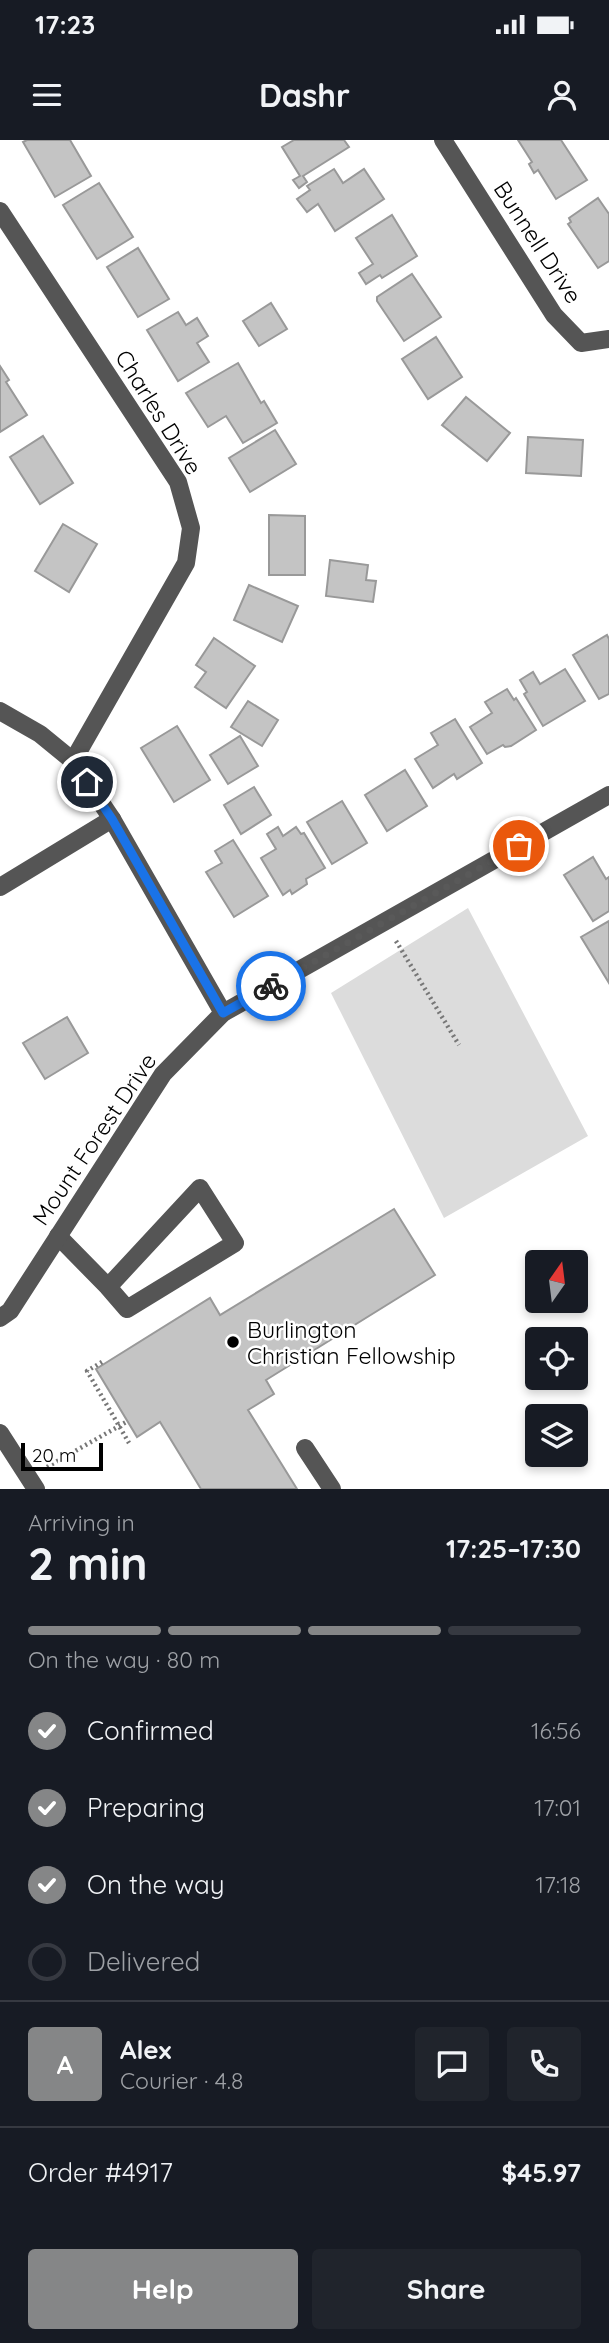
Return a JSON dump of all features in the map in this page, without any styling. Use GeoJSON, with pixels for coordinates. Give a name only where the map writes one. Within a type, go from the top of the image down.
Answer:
{"type":"FeatureCollection","features":[{"type":"Feature","properties":{"kind":"street","name":"Bunnell Drive"},"geometry":{"type":"LineString","coordinates":[[443,140],[554,315],[581,343],[609,339]]}},
{"type":"Feature","properties":{"kind":"street","name":"Charles Drive"},"geometry":{"type":"LineString","coordinates":[[0,211],[178,482],[191,528],[186,563],[73,761]]}},
{"type":"Feature","properties":{"kind":"street"},"geometry":{"type":"LineString","coordinates":[[0,711],[40,734],[73,761],[112,819],[223,1013]]}},
{"type":"Feature","properties":{"kind":"street","name":"Mount Forest Drive"},"geometry":{"type":"LineString","coordinates":[[0,1318],[9,1311],[163,1074],[223,1013],[609,795]]}},
{"type":"Feature","properties":{"kind":"street"},"geometry":{"type":"LineString","coordinates":[[0,887],[112,819]]}},
{"type":"Feature","properties":{"kind":"street"},"geometry":{"type":"LineString","coordinates":[[58,1236],[127,1309],[235,1243],[200,1188],[108,1287]]}},
{"type":"Feature","properties":{"kind":"street"},"geometry":{"type":"LineString","coordinates":[[0,1433],[33,1483]]}},
{"type":"Feature","properties":{"kind":"street"},"geometry":{"type":"LineString","coordinates":[[305,1448],[332,1489]]}},
{"type":"Feature","properties":{"kind":"path"},"geometry":{"type":"LineString","coordinates":[[384,922],[459,1045]]}},
{"type":"Feature","properties":{"kind":"path"},"geometry":{"type":"LineString","coordinates":[[102,1362],[87,1371],[129,1443]]}},
{"type":"Feature","properties":{"kind":"path"},"geometry":{"type":"LineString","coordinates":[[33,1483],[128,1421]]}},
{"type":"Feature","properties":{"kind":"shaded area"},"geometry":{"type":"Polygon","coordinates":[[[468,908],[588,1136],[444,1218],[331,993],[468,908]]]}},
{"type":"Feature","properties":{"kind":"building"},"geometry":{"type":"Polygon","coordinates":[[[70,140],[91,176],[55,197],[23,142],[70,140]]]}},
{"type":"Feature","properties":{"kind":"building"},"geometry":{"type":"Polygon","coordinates":[[[294,140],[344,140],[349,147],[303,176],[307,182],[299,188],[293,180],[300,176],[282,147],[294,140]]]}},
{"type":"Feature","properties":{"kind":"building"},"geometry":{"type":"Polygon","coordinates":[[[518,140],[561,140],[587,180],[556,199],[538,170],[534,173],[529,164],[532,162],[518,140]]]}},
{"type":"Feature","properties":{"kind":"building"},"geometry":{"type":"Polygon","coordinates":[[[334,169],[343,183],[364,169],[384,199],[335,231],[318,204],[307,212],[297,199],[310,190],[307,186],[334,169]]]}},
{"type":"Feature","properties":{"kind":"building"},"geometry":{"type":"Polygon","coordinates":[[[99,183],[133,237],[97,259],[63,205],[99,183]]]}},
{"type":"Feature","properties":{"kind":"building"},"geometry":{"type":"Polygon","coordinates":[[[598,198],[609,214],[609,261],[598,268],[568,224],[571,222],[569,218],[598,198]]]}},
{"type":"Feature","properties":{"kind":"building"},"geometry":{"type":"Polygon","coordinates":[[[392,215],[417,256],[382,278],[380,275],[366,284],[359,273],[373,264],[356,238],[392,215]]]}},
{"type":"Feature","properties":{"kind":"building"},"geometry":{"type":"Polygon","coordinates":[[[138,248],[169,299],[138,317],[107,267],[138,248]]]}},
{"type":"Feature","properties":{"kind":"building"},"geometry":{"type":"Polygon","coordinates":[[[412,274],[441,317],[404,341],[377,297],[412,274]]]}},
{"type":"Feature","properties":{"kind":"building"},"geometry":{"type":"Polygon","coordinates":[[[271,303],[287,329],[259,346],[243,321],[271,303]]]}},
{"type":"Feature","properties":{"kind":"building"},"geometry":{"type":"Polygon","coordinates":[[[178,312],[186,325],[197,318],[208,336],[197,343],[209,362],[178,381],[147,330],[178,312]]]}},
{"type":"Feature","properties":{"kind":"building"},"geometry":{"type":"Polygon","coordinates":[[[436,337],[462,377],[428,399],[402,359],[436,337]]]}},
{"type":"Feature","properties":{"kind":"building"},"geometry":{"type":"Polygon","coordinates":[[[238,363],[261,403],[264,401],[277,423],[243,443],[226,416],[208,427],[186,393],[238,363]]]}},
{"type":"Feature","properties":{"kind":"building"},"geometry":{"type":"Polygon","coordinates":[[[0,366],[9,380],[6,382],[27,415],[0,432],[0,366]]]}},
{"type":"Feature","properties":{"kind":"building"},"geometry":{"type":"Polygon","coordinates":[[[466,397],[510,433],[487,461],[442,425],[466,397]]]}},
{"type":"Feature","properties":{"kind":"building"},"geometry":{"type":"Polygon","coordinates":[[[275,430],[296,464],[250,492],[229,458],[275,430]]]}},
{"type":"Feature","properties":{"kind":"building"},"geometry":{"type":"Polygon","coordinates":[[[43,436],[73,483],[40,504],[10,457],[43,436]]]}},
{"type":"Feature","properties":{"kind":"building"},"geometry":{"type":"Polygon","coordinates":[[[528,437],[583,440],[581,476],[526,473],[528,437]]]}},
{"type":"Feature","properties":{"kind":"building"},"geometry":{"type":"Polygon","coordinates":[[[269,515],[305,516],[305,575],[269,575],[269,515]]]}},
{"type":"Feature","properties":{"kind":"building"},"geometry":{"type":"Polygon","coordinates":[[[63,524],[97,544],[69,592],[35,571],[63,524]]]}},
{"type":"Feature","properties":{"kind":"building"},"geometry":{"type":"Polygon","coordinates":[[[330,560],[368,565],[366,580],[376,581],[373,602],[326,596],[330,560]]]}},
{"type":"Feature","properties":{"kind":"building"},"geometry":{"type":"Polygon","coordinates":[[[249,585],[298,606],[282,642],[234,620],[249,585]]]}},
{"type":"Feature","properties":{"kind":"building"},"geometry":{"type":"Polygon","coordinates":[[[607,635],[609,694],[599,699],[573,655],[607,635]]]}},
{"type":"Feature","properties":{"kind":"building"},"geometry":{"type":"Polygon","coordinates":[[[214,638],[255,666],[226,708],[195,687],[206,672],[196,665],[214,638]]]}},
{"type":"Feature","properties":{"kind":"building"},"geometry":{"type":"Polygon","coordinates":[[[565,669],[585,701],[543,726],[524,694],[527,692],[520,680],[533,672],[540,684],[565,669]]]}},
{"type":"Feature","properties":{"kind":"building"},"geometry":{"type":"Polygon","coordinates":[[[507,689],[514,700],[516,698],[536,730],[511,746],[503,745],[487,754],[470,727],[492,713],[485,702],[507,689]]]}},
{"type":"Feature","properties":{"kind":"building"},"geometry":{"type":"Polygon","coordinates":[[[248,701],[278,720],[262,746],[231,727],[248,701]]]}},
{"type":"Feature","properties":{"kind":"building"},"geometry":{"type":"Polygon","coordinates":[[[455,719],[482,763],[457,779],[454,774],[433,788],[415,759],[438,745],[431,733],[455,719]]]}},
{"type":"Feature","properties":{"kind":"building"},"geometry":{"type":"Polygon","coordinates":[[[177,726],[210,780],[174,802],[141,748],[177,726]]]}},
{"type":"Feature","properties":{"kind":"building"},"geometry":{"type":"Polygon","coordinates":[[[240,736],[258,766],[228,784],[210,755],[240,736]]]}},
{"type":"Feature","properties":{"kind":"building"},"geometry":{"type":"Polygon","coordinates":[[[405,770],[427,806],[387,831],[365,795],[405,770]]]}},
{"type":"Feature","properties":{"kind":"building"},"geometry":{"type":"Polygon","coordinates":[[[254,787],[271,815],[241,834],[224,805],[254,787]]]}},
{"type":"Feature","properties":{"kind":"building"},"geometry":{"type":"Polygon","coordinates":[[[342,801],[367,843],[332,864],[307,822],[342,801]]]}},
{"type":"Feature","properties":{"kind":"building"},"geometry":{"type":"Polygon","coordinates":[[[278,827],[283,836],[296,827],[301,834],[304,833],[325,868],[306,879],[307,884],[292,894],[290,890],[283,895],[261,858],[276,849],[267,834],[278,827]]]}},
{"type":"Feature","properties":{"kind":"building"},"geometry":{"type":"Polygon","coordinates":[[[233,840],[268,896],[234,917],[206,872],[222,863],[215,851],[233,840]]]}},
{"type":"Feature","properties":{"kind":"building"},"geometry":{"type":"Polygon","coordinates":[[[593,857],[606,879],[609,877],[609,911],[593,921],[564,875],[593,857]]]}},
{"type":"Feature","properties":{"kind":"building"},"geometry":{"type":"Polygon","coordinates":[[[609,921],[609,983],[581,937],[609,921]]]}},
{"type":"Feature","properties":{"kind":"building"},"geometry":{"type":"Polygon","coordinates":[[[67,1017],[88,1053],[45,1079],[23,1043],[67,1017]]]}},
{"type":"Feature","properties":{"kind":"building","name":"Burlington Christian Fellowship"},"geometry":{"type":"Polygon","coordinates":[[[394,1209],[435,1275],[266,1380],[274,1394],[248,1410],[297,1489],[201,1489],[160,1422],[137,1437],[96,1369],[210,1298],[220,1315],[394,1209]]]}},
{"type":"Feature","properties":{"kind":"way so far"},"geometry":{"type":"LineString","coordinates":[[271,986],[519,846]]}},
{"type":"Feature","properties":{"kind":"place","name":"Burlington Christian Fellowship"},"geometry":{"type":"Point","coordinates":[233,1342]}},
{"type":"Feature","properties":{"kind":"route"},"geometry":{"type":"LineString","coordinates":[[87,782],[112,819],[223,1013],[271,986]]}}]}
